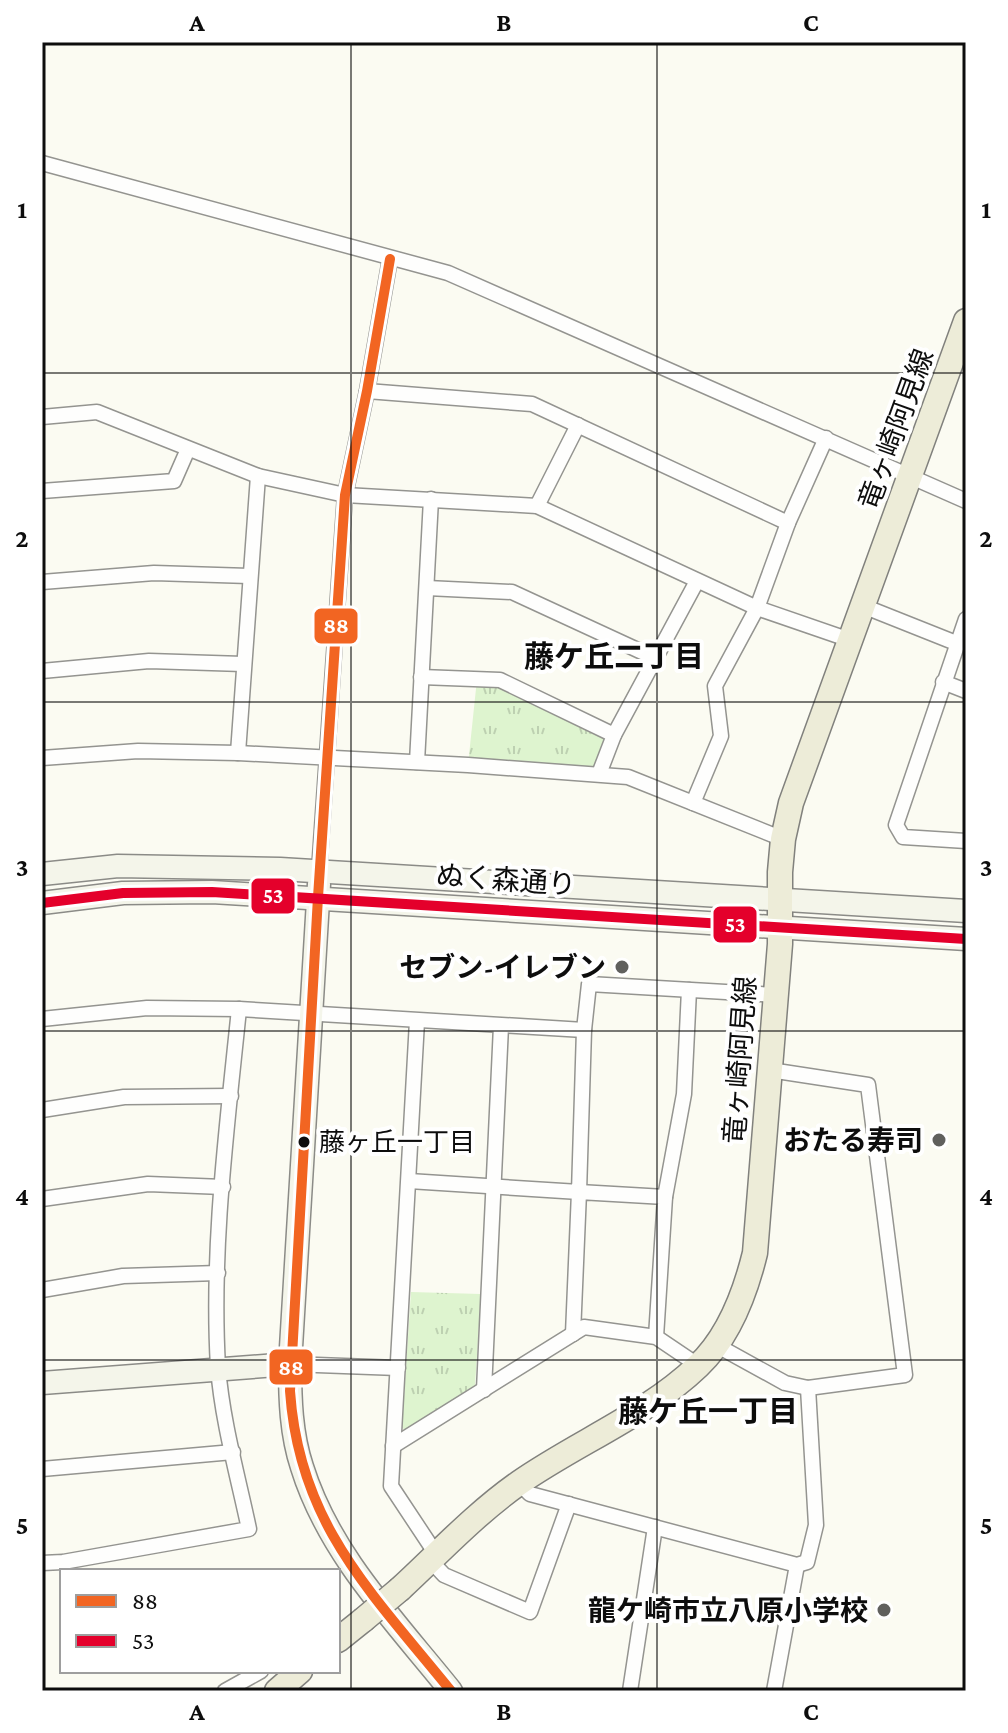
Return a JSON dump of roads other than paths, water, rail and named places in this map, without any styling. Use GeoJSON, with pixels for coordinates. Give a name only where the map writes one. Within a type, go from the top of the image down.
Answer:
{"type":"FeatureCollection","features":[{"type":"Feature","properties":{"kind":"main road","name":"竜ヶ崎阿見線"},"geometry":{"type":"LineString","coordinates":[[340,1638],[519,1483],[664,1393],[699,1366],[716,1345],[741,1299],[755,1253],[780,927],[783,839],[801,771],[966,321]]}},
{"type":"Feature","properties":{"kind":"main road","name":"ぬく森通り"},"geometry":{"type":"LineString","coordinates":[[42,874],[131,866],[319,871],[966,911]]}},
{"type":"Feature","properties":{"kind":"main road"},"geometry":{"type":"LineString","coordinates":[[319,871],[290,1364],[294,1432],[301,1465],[330,1532],[353,1569],[451,1691]]}},
{"type":"Feature","properties":{"kind":"main road","name":"ぬく森通り"},"geometry":{"type":"LineString","coordinates":[[42,903],[123,893],[212,892],[966,939]]}},
{"type":"Feature","properties":{"kind":"main road"},"geometry":{"type":"LineString","coordinates":[[42,1383],[290,1364]]}},
{"type":"Feature","properties":{"kind":"main road"},"geometry":{"type":"LineString","coordinates":[[277,1691],[298,1673]]}},
{"type":"Feature","properties":{"kind":"street"},"geometry":{"type":"LineString","coordinates":[[42,163],[448,273],[966,501]]}},
{"type":"Feature","properties":{"kind":"street"},"geometry":{"type":"LineString","coordinates":[[319,871],[345,495],[390,259]]}},
{"type":"Feature","properties":{"kind":"street"},"geometry":{"type":"LineString","coordinates":[[367,391],[532,404],[788,523]]}},
{"type":"Feature","properties":{"kind":"street"},"geometry":{"type":"LineString","coordinates":[[42,417],[97,412],[258,476],[345,495],[537,506],[757,608],[850,640]]}},
{"type":"Feature","properties":{"kind":"street"},"geometry":{"type":"LineString","coordinates":[[537,506],[578,425]]}},
{"type":"Feature","properties":{"kind":"street"},"geometry":{"type":"LineString","coordinates":[[693,803],[721,736],[715,686],[757,608],[788,523],[826,438]]}},
{"type":"Feature","properties":{"kind":"street"},"geometry":{"type":"LineString","coordinates":[[42,491],[174,481],[188,449]]}},
{"type":"Feature","properties":{"kind":"street"},"geometry":{"type":"LineString","coordinates":[[238,753],[258,476]]}},
{"type":"Feature","properties":{"kind":"street"},"geometry":{"type":"LineString","coordinates":[[417,762],[431,499]]}},
{"type":"Feature","properties":{"kind":"street"},"geometry":{"type":"LineString","coordinates":[[42,582],[154,573],[249,576]]}},
{"type":"Feature","properties":{"kind":"street"},"geometry":{"type":"LineString","coordinates":[[599,774],[614,735],[697,581]]}},
{"type":"Feature","properties":{"kind":"street"},"geometry":{"type":"LineString","coordinates":[[427,588],[512,592],[655,658]]}},
{"type":"Feature","properties":{"kind":"street"},"geometry":{"type":"LineString","coordinates":[[863,606],[956,643]]}},
{"type":"Feature","properties":{"kind":"street"},"geometry":{"type":"LineString","coordinates":[[966,619],[896,825],[903,837],[966,841]]}},
{"type":"Feature","properties":{"kind":"street"},"geometry":{"type":"LineString","coordinates":[[42,671],[149,661],[243,664]]}},
{"type":"Feature","properties":{"kind":"street"},"geometry":{"type":"LineString","coordinates":[[421,677],[500,680],[614,735]]}},
{"type":"Feature","properties":{"kind":"street"},"geometry":{"type":"LineString","coordinates":[[943,682],[966,691]]}},
{"type":"Feature","properties":{"kind":"street"},"geometry":{"type":"LineString","coordinates":[[42,758],[138,751],[238,753],[628,777],[783,839]]}},
{"type":"Feature","properties":{"kind":"street"},"geometry":{"type":"LineString","coordinates":[[573,1334],[584,1030],[589,984],[775,995]]}},
{"type":"Feature","properties":{"kind":"street"},"geometry":{"type":"LineString","coordinates":[[656,1337],[665,1197],[684,1094],[689,990]]}},
{"type":"Feature","properties":{"kind":"street"},"geometry":{"type":"LineString","coordinates":[[42,1019],[147,1008],[239,1009],[584,1030]]}},
{"type":"Feature","properties":{"kind":"street"},"geometry":{"type":"LineString","coordinates":[[42,1563],[63,1562],[249,1529],[218,1368],[218,1273],[223,1187],[239,1009]]}},
{"type":"Feature","properties":{"kind":"street"},"geometry":{"type":"LineString","coordinates":[[417,1021],[391,1486],[444,1575],[530,1612],[569,1504]]}},
{"type":"Feature","properties":{"kind":"street"},"geometry":{"type":"LineString","coordinates":[[484,1390],[501,1026]]}},
{"type":"Feature","properties":{"kind":"street"},"geometry":{"type":"LineString","coordinates":[[716,1345],[785,1383],[808,1388],[905,1375],[868,1085],[770,1070]]}},
{"type":"Feature","properties":{"kind":"street"},"geometry":{"type":"LineString","coordinates":[[42,1110],[124,1097],[231,1096]]}},
{"type":"Feature","properties":{"kind":"street"},"geometry":{"type":"LineString","coordinates":[[409,1181],[665,1197]]}},
{"type":"Feature","properties":{"kind":"street"},"geometry":{"type":"LineString","coordinates":[[42,1199],[148,1184],[223,1187]]}},
{"type":"Feature","properties":{"kind":"street"},"geometry":{"type":"LineString","coordinates":[[42,1290],[123,1276],[218,1273]]}},
{"type":"Feature","properties":{"kind":"street"},"geometry":{"type":"LineString","coordinates":[[393,1446],[584,1327],[656,1337],[699,1366]]}},
{"type":"Feature","properties":{"kind":"street"},"geometry":{"type":"LineString","coordinates":[[290,1364],[398,1368]]}},
{"type":"Feature","properties":{"kind":"street"},"geometry":{"type":"LineString","coordinates":[[519,1483],[530,1494],[797,1565],[807,1562],[816,1525],[808,1388]]}},
{"type":"Feature","properties":{"kind":"street"},"geometry":{"type":"LineString","coordinates":[[42,1469],[233,1452]]}},
{"type":"Feature","properties":{"kind":"street"},"geometry":{"type":"LineString","coordinates":[[630,1691],[655,1527]]}},
{"type":"Feature","properties":{"kind":"street"},"geometry":{"type":"LineString","coordinates":[[774,1691],[797,1565]]}},
{"type":"Feature","properties":{"kind":"street"},"geometry":{"type":"LineString","coordinates":[[225,1691],[257,1673]]}},
{"type":"Feature","properties":{"kind":"place","name":"セブン-イレブン"},"geometry":{"type":"Point","coordinates":[622,967]}},
{"type":"Feature","properties":{"kind":"place","name":"おたる寿司"},"geometry":{"type":"Point","coordinates":[939,1140]}},
{"type":"Feature","properties":{"kind":"place","name":"藤ヶ丘一丁目"},"geometry":{"type":"Point","coordinates":[304,1142]}},
{"type":"Feature","properties":{"kind":"place","name":"龍ケ崎市立八原小学校"},"geometry":{"type":"Point","coordinates":[884,1610]}},
{"type":"Feature","properties":{"kind":"district","name":"藤ケ丘二丁目"},"geometry":{"type":"Point","coordinates":[614,656]}},
{"type":"Feature","properties":{"kind":"district","name":"藤ケ丘一丁目"},"geometry":{"type":"Point","coordinates":[708,1411]}}]}
